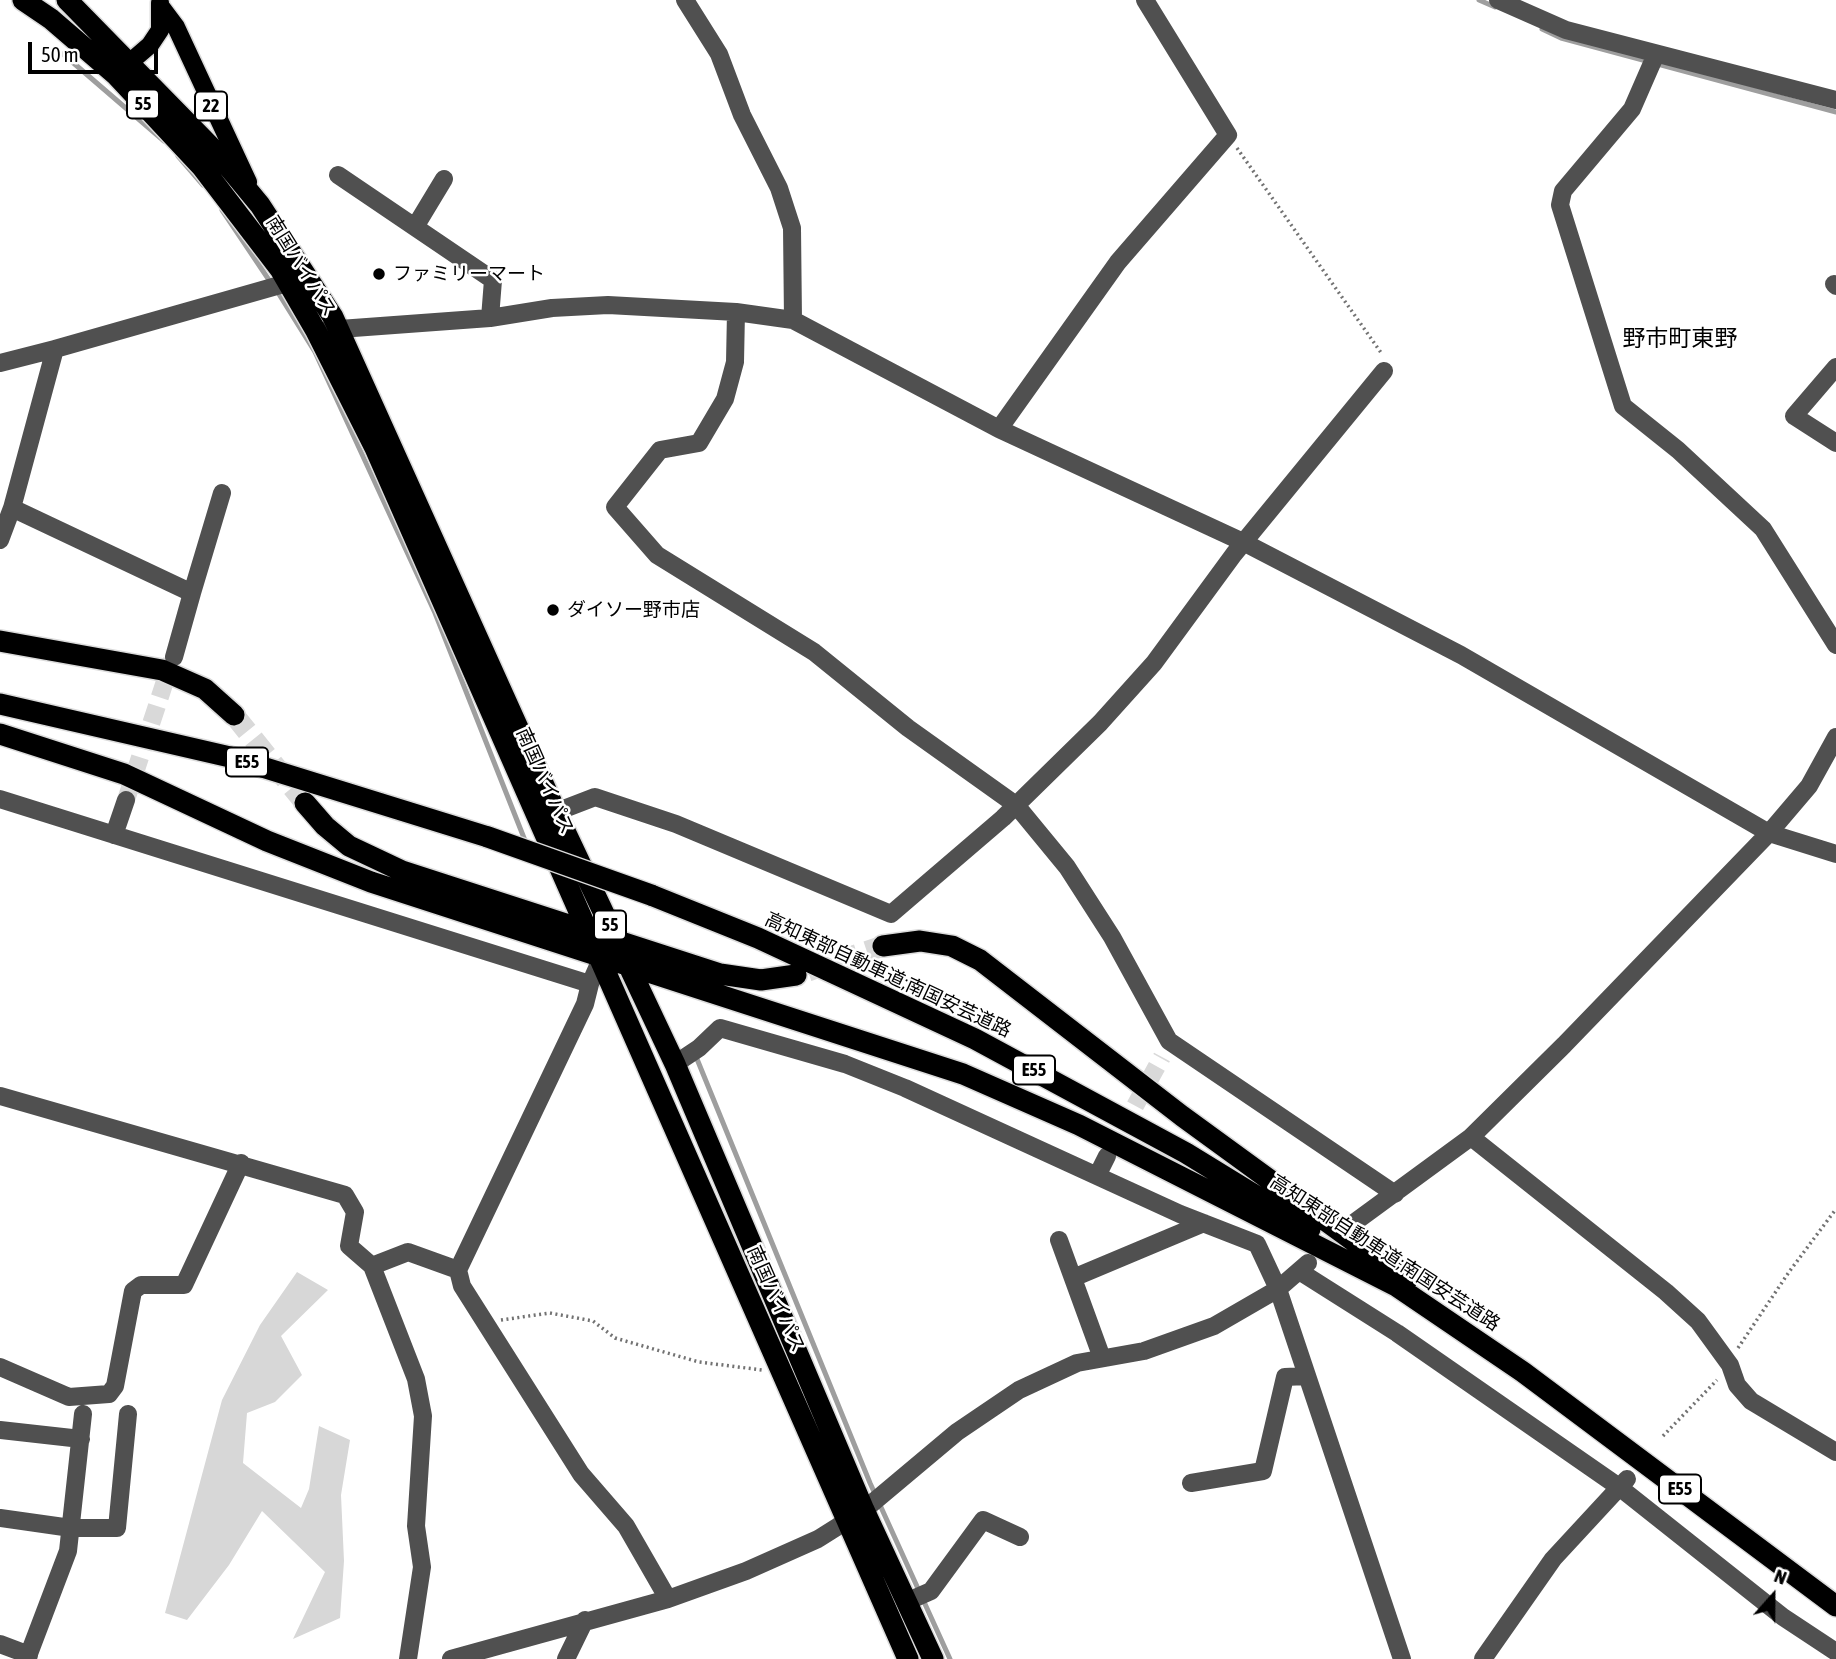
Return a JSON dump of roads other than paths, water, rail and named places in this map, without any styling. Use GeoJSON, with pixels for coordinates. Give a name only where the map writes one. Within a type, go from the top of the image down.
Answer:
{"type":"FeatureCollection","features":[{"type":"Feature","properties":{"kind":"highway","name":"南国バイパス"},"geometry":{"type":"LineString","coordinates":[[23,0],[123,69],[217,153],[260,205],[299,260],[337,328],[556,812],[675,1064],[933,1659]]}},
{"type":"Feature","properties":{"kind":"highway","name":"南国バイパス"},"geometry":{"type":"LineString","coordinates":[[67,0],[247,223],[276,286],[316,331],[375,449],[783,1373],[866,1507],[908,1659]]}},
{"type":"Feature","properties":{"kind":"highway"},"geometry":{"type":"LineString","coordinates":[[0,641],[162,670],[205,690],[234,715]]}},
{"type":"Feature","properties":{"kind":"highway","name":"高知東部自動車道;南国安芸道路"},"geometry":{"type":"LineString","coordinates":[[0,704],[230,757],[488,837],[651,895],[869,988],[1089,1098],[1256,1195],[1523,1372],[1836,1606]]}},
{"type":"Feature","properties":{"kind":"highway"},"geometry":{"type":"LineString","coordinates":[[0,734],[124,774],[326,866],[601,959],[963,1074],[1079,1125],[1396,1286]]}},
{"type":"Feature","properties":{"kind":"highway"},"geometry":{"type":"LineString","coordinates":[[305,803],[333,833],[376,860],[617,942],[741,979],[761,980],[796,975]]}},
{"type":"Feature","properties":{"kind":"highway"},"geometry":{"type":"LineString","coordinates":[[883,946],[902,941],[920,941],[952,946],[980,960],[1182,1116],[1443,1306],[1523,1372]]}},
{"type":"Feature","properties":{"kind":"main road","name":"22"},"geometry":{"type":"LineString","coordinates":[[123,69],[150,45],[160,30],[160,4]]}},
{"type":"Feature","properties":{"kind":"main road","name":"22"},"geometry":{"type":"LineString","coordinates":[[160,4],[176,27],[260,205]]}},
{"type":"Feature","properties":{"kind":"street"},"geometry":{"type":"LineString","coordinates":[[685,0],[719,54],[742,114],[779,188],[792,228],[793,320]]}},
{"type":"Feature","properties":{"kind":"street"},"geometry":{"type":"LineString","coordinates":[[999,429],[1118,262],[1228,135],[1145,0]]}},
{"type":"Feature","properties":{"kind":"street"},"geometry":{"type":"LineString","coordinates":[[1498,0],[1566,30],[1836,100]]}},
{"type":"Feature","properties":{"kind":"street"},"geometry":{"type":"LineString","coordinates":[[1656,54],[1632,108],[1563,191],[1560,205],[1623,406],[1678,450],[1763,529],[1836,645]]}},
{"type":"Feature","properties":{"kind":"street"},"geometry":{"type":"LineString","coordinates":[[338,175],[493,280],[490,318]]}},
{"type":"Feature","properties":{"kind":"street"},"geometry":{"type":"LineString","coordinates":[[415,227],[443,179]]}},
{"type":"Feature","properties":{"kind":"street"},"geometry":{"type":"LineString","coordinates":[[0,363],[276,286]]}},
{"type":"Feature","properties":{"kind":"street"},"geometry":{"type":"LineString","coordinates":[[316,331],[490,318],[608,305],[736,312],[793,320],[999,429],[1245,543],[1461,655],[1769,833],[1836,854]]}},
{"type":"Feature","properties":{"kind":"street"},"geometry":{"type":"LineString","coordinates":[[736,312],[735,362],[729,387],[725,399],[699,443],[660,450],[615,507],[657,555],[814,652],[908,728],[1016,806],[1067,867],[1112,937],[1166,1049],[1395,1194]]}},
{"type":"Feature","properties":{"kind":"street"},"geometry":{"type":"LineString","coordinates":[[0,540],[12,508],[55,349]]}},
{"type":"Feature","properties":{"kind":"street"},"geometry":{"type":"LineString","coordinates":[[1836,367],[1794,416],[1836,443]]}},
{"type":"Feature","properties":{"kind":"street"},"geometry":{"type":"LineString","coordinates":[[556,812],[595,797],[676,824],[891,914],[1016,806],[1100,723],[1154,663],[1245,543],[1384,371]]}},
{"type":"Feature","properties":{"kind":"street"},"geometry":{"type":"LineString","coordinates":[[174,657],[222,493]]}},
{"type":"Feature","properties":{"kind":"street"},"geometry":{"type":"LineString","coordinates":[[12,508],[192,593]]}},
{"type":"Feature","properties":{"kind":"street"},"geometry":{"type":"LineString","coordinates":[[1355,1222],[1471,1137],[1690,918],[1809,786],[1836,737]]}},
{"type":"Feature","properties":{"kind":"street"},"geometry":{"type":"LineString","coordinates":[[0,799],[590,984]]}},
{"type":"Feature","properties":{"kind":"street"},"geometry":{"type":"LineString","coordinates":[[114,835],[126,800]]}},
{"type":"Feature","properties":{"kind":"street"},"geometry":{"type":"LineString","coordinates":[[601,959],[585,1004],[458,1270],[462,1286],[581,1474],[626,1526],[668,1599]]}},
{"type":"Feature","properties":{"kind":"street"},"geometry":{"type":"LineString","coordinates":[[675,1064],[699,1048],[720,1028],[845,1064],[1257,1244],[1278,1289],[1402,1659]]}},
{"type":"Feature","properties":{"kind":"street"},"geometry":{"type":"LineString","coordinates":[[0,1096],[345,1195],[355,1212],[349,1246],[372,1266],[416,1379],[423,1416],[416,1526],[422,1567],[408,1659]]}},
{"type":"Feature","properties":{"kind":"street"},"geometry":{"type":"LineString","coordinates":[[1471,1137],[1666,1292],[1709,1334],[1730,1365],[1737,1385],[1751,1401],[1836,1452]]}},
{"type":"Feature","properties":{"kind":"street"},"geometry":{"type":"LineString","coordinates":[[1097,1176],[1107,1156]]}},
{"type":"Feature","properties":{"kind":"street"},"geometry":{"type":"LineString","coordinates":[[0,1367],[69,1397],[109,1394],[115,1385],[133,1290],[141,1285],[184,1285],[241,1163]]}},
{"type":"Feature","properties":{"kind":"street"},"geometry":{"type":"LineString","coordinates":[[1073,1278],[1204,1223]]}},
{"type":"Feature","properties":{"kind":"street"},"geometry":{"type":"LineString","coordinates":[[1059,1240],[1102,1359]]}},
{"type":"Feature","properties":{"kind":"street"},"geometry":{"type":"LineString","coordinates":[[372,1266],[408,1252],[458,1270]]}},
{"type":"Feature","properties":{"kind":"street"},"geometry":{"type":"LineString","coordinates":[[451,1659],[668,1599],[746,1571],[818,1539],[866,1507],[957,1432],[1019,1390],[1049,1374],[1178,1342],[1238,1314],[1278,1289],[1303,1267],[1397,1333],[1623,1483],[1783,1617],[1836,1652]]}},
{"type":"Feature","properties":{"kind":"street"},"geometry":{"type":"LineString","coordinates":[[1191,1483],[1263,1471],[1285,1377],[1307,1376]]}},
{"type":"Feature","properties":{"kind":"street"},"geometry":{"type":"LineString","coordinates":[[0,1644],[28,1657],[68,1551],[83,1414]]}},
{"type":"Feature","properties":{"kind":"street"},"geometry":{"type":"LineString","coordinates":[[0,1518],[71,1528],[117,1528],[128,1414]]}},
{"type":"Feature","properties":{"kind":"street"},"geometry":{"type":"LineString","coordinates":[[0,1430],[81,1439]]}},
{"type":"Feature","properties":{"kind":"street"},"geometry":{"type":"LineString","coordinates":[[1483,1659],[1553,1559],[1623,1483]]}},
{"type":"Feature","properties":{"kind":"street"},"geometry":{"type":"LineString","coordinates":[[906,1602],[931,1591],[983,1520],[1020,1538]]}},
{"type":"Feature","properties":{"kind":"street"},"geometry":{"type":"LineString","coordinates":[[566,1659],[585,1620]]}},
{"type":"Feature","properties":{"kind":"waterway"},"geometry":{"type":"LineString","coordinates":[[1479,0],[1495,7]]}},
{"type":"Feature","properties":{"kind":"waterway"},"geometry":{"type":"LineString","coordinates":[[1542,29],[1561,38],[1836,112]]}},
{"type":"Feature","properties":{"kind":"waterway"},"geometry":{"type":"LineString","coordinates":[[63,54],[164,141]]}},
{"type":"Feature","properties":{"kind":"waterway"},"geometry":{"type":"LineString","coordinates":[[178,156],[203,185]]}},
{"type":"Feature","properties":{"kind":"waterway"},"geometry":{"type":"LineString","coordinates":[[222,210],[271,283]]}},
{"type":"Feature","properties":{"kind":"waterway"},"geometry":{"type":"LineString","coordinates":[[277,291],[315,352],[435,613],[526,843]]}},
{"type":"Feature","properties":{"kind":"waterway"},"geometry":{"type":"LineString","coordinates":[[697,1059],[870,1483],[950,1659]]}},
{"type":"Feature","properties":{"kind":"tunnel"},"geometry":{"type":"LineString","coordinates":[[126,800],[172,660]]}},
{"type":"Feature","properties":{"kind":"tunnel"},"geometry":{"type":"LineString","coordinates":[[234,715],[305,803]]}},
{"type":"Feature","properties":{"kind":"tunnel"},"geometry":{"type":"LineString","coordinates":[[808,971],[883,946]]}},
{"type":"Feature","properties":{"kind":"tunnel"},"geometry":{"type":"LineString","coordinates":[[1109,1153],[1162,1057]]}},
{"type":"Feature","properties":{"kind":"place","name":"ファミリーマート"},"geometry":{"type":"Point","coordinates":[379,274]}},
{"type":"Feature","properties":{"kind":"place","name":"ダイソー野市店"},"geometry":{"type":"Point","coordinates":[553,610]}},
{"type":"Feature","properties":{"kind":"district","name":"野市町東野"},"geometry":{"type":"Point","coordinates":[1680,339]}}]}
